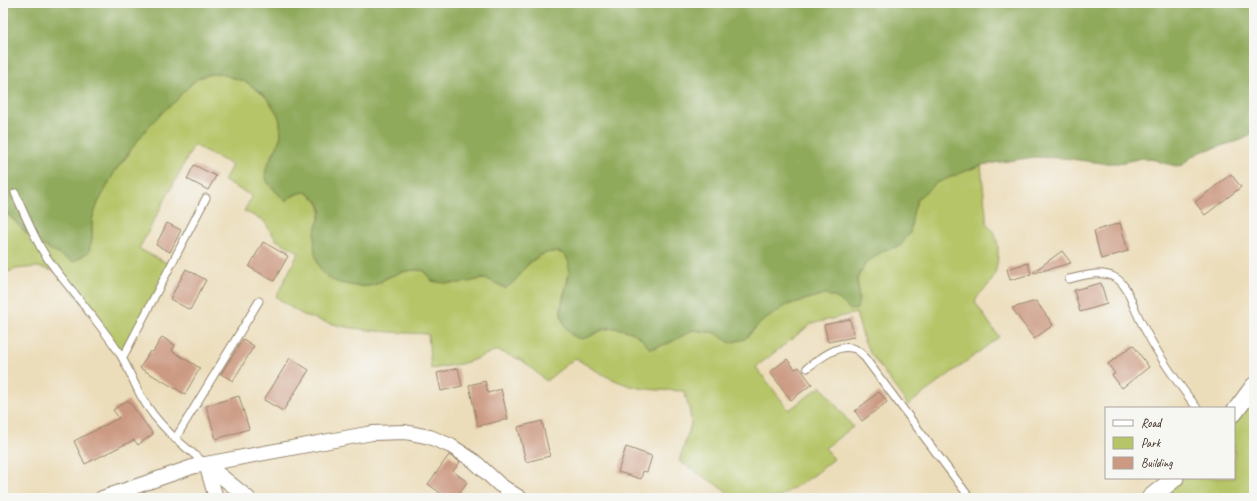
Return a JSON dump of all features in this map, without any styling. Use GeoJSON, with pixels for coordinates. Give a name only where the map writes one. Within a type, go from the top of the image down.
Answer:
{"type":"FeatureCollection","features":[{"type":"Feature","properties":{"kind":"street"},"geometry":{"type":"LineString","coordinates":[[1235,412],[1254,386]]}},
{"type":"Feature","properties":{"kind":"street"},"geometry":{"type":"LineString","coordinates":[[102,498],[195,466],[372,433],[405,432],[430,437],[451,446],[474,461],[500,485],[520,498]]}},
{"type":"Feature","properties":{"kind":"street"},"geometry":{"type":"LineString","coordinates":[[206,464],[216,498]]}},
{"type":"Feature","properties":{"kind":"street"},"geometry":{"type":"LineString","coordinates":[[206,464],[248,498]]}},
{"type":"Feature","properties":{"kind":"street"},"geometry":{"type":"LineString","coordinates":[[1150,498],[1174,479]]}},
{"type":"Feature","properties":{"kind":"lane"},"geometry":{"type":"LineString","coordinates":[[15,193],[41,249],[98,322],[123,358],[134,383],[149,408],[161,425],[174,439],[206,464]]}},
{"type":"Feature","properties":{"kind":"lane"},"geometry":{"type":"LineString","coordinates":[[123,358],[206,198]]}},
{"type":"Feature","properties":{"kind":"lane"},"geometry":{"type":"LineString","coordinates":[[1069,279],[1095,274],[1105,274],[1115,277],[1121,282],[1127,291],[1151,342],[1182,389],[1196,407]]}},
{"type":"Feature","properties":{"kind":"lane"},"geometry":{"type":"LineString","coordinates":[[174,439],[258,301]]}},
{"type":"Feature","properties":{"kind":"lane"},"geometry":{"type":"LineString","coordinates":[[807,368],[825,355],[835,350],[844,348],[857,350],[862,354],[970,498]]}},
{"type":"Feature","properties":{"kind":"green space"},"geometry":{"type":"Polygon","coordinates":[[[3,3],[1254,3],[1254,134],[1241,140],[1200,152],[1183,165],[1177,166],[1143,158],[1119,163],[1102,163],[1063,158],[1035,157],[981,165],[936,183],[918,198],[913,213],[910,233],[900,246],[884,250],[866,263],[857,279],[859,299],[857,309],[850,310],[839,299],[825,294],[787,305],[760,323],[745,339],[730,343],[716,333],[693,330],[669,343],[650,349],[634,333],[624,330],[609,328],[603,329],[582,339],[575,337],[570,333],[561,315],[569,267],[567,259],[563,254],[549,252],[540,255],[525,267],[513,283],[505,288],[493,281],[483,279],[457,283],[432,281],[425,271],[420,270],[400,273],[386,278],[377,284],[367,286],[343,284],[327,277],[318,265],[314,242],[316,227],[321,212],[319,202],[306,192],[295,194],[286,201],[268,183],[265,176],[266,168],[277,147],[281,135],[278,115],[264,95],[246,82],[218,73],[197,79],[148,127],[115,171],[98,203],[92,220],[92,239],[89,252],[73,262],[49,249],[25,232],[6,212],[3,212],[3,3]]]}},
{"type":"Feature","properties":{"kind":"green space"},"geometry":{"type":"Polygon","coordinates":[[[218,73],[246,82],[264,95],[278,115],[281,135],[277,147],[271,156],[268,183],[283,199],[306,192],[314,198],[320,208],[315,247],[334,281],[354,286],[369,286],[377,284],[400,273],[420,270],[425,271],[428,277],[456,283],[485,279],[505,288],[530,263],[546,253],[554,251],[564,254],[569,263],[561,316],[571,335],[591,336],[603,330],[616,327],[635,333],[651,349],[669,343],[693,330],[745,339],[760,323],[787,305],[826,294],[839,299],[850,310],[859,291],[857,279],[866,263],[884,250],[900,246],[910,233],[913,213],[918,198],[936,183],[981,165],[987,225],[996,237],[998,253],[994,276],[975,302],[999,337],[908,405],[870,353],[864,341],[856,313],[811,324],[756,367],[789,410],[821,386],[853,427],[825,448],[834,459],[813,476],[777,498],[731,498],[725,490],[679,461],[691,424],[690,412],[684,391],[653,390],[629,386],[604,375],[575,358],[546,381],[521,360],[499,351],[494,351],[460,364],[431,369],[428,334],[350,328],[304,315],[294,309],[276,297],[299,252],[276,240],[264,221],[244,211],[252,196],[224,181],[232,165],[194,145],[139,249],[171,265],[123,357],[58,272],[38,267],[16,269],[3,274],[3,212],[5,212],[25,232],[92,239],[92,220],[98,203],[115,171],[129,154],[131,148],[142,133],[197,79],[218,73]]]}},
{"type":"Feature","properties":{"kind":"green space"},"geometry":{"type":"Polygon","coordinates":[[[1254,386],[1254,498],[1150,498],[1174,479],[1235,479],[1235,412],[1254,386]]]}},
{"type":"Feature","properties":{"kind":"building"},"geometry":{"type":"Polygon","coordinates":[[[194,165],[216,176],[208,190],[187,179],[194,165]]]}},
{"type":"Feature","properties":{"kind":"building"},"geometry":{"type":"Polygon","coordinates":[[[1231,174],[1241,187],[1205,215],[1195,202],[1231,174]]]}},
{"type":"Feature","properties":{"kind":"building"},"geometry":{"type":"Polygon","coordinates":[[[167,223],[181,230],[170,252],[156,245],[167,223]]]}},
{"type":"Feature","properties":{"kind":"building"},"geometry":{"type":"Polygon","coordinates":[[[1120,223],[1128,251],[1101,259],[1094,231],[1120,223]]]}},
{"type":"Feature","properties":{"kind":"building"},"geometry":{"type":"Polygon","coordinates":[[[263,242],[288,256],[274,281],[249,267],[263,242]]]}},
{"type":"Feature","properties":{"kind":"building"},"geometry":{"type":"Polygon","coordinates":[[[1062,251],[1071,263],[1034,273],[1033,272],[1062,251]]]}},
{"type":"Feature","properties":{"kind":"building"},"geometry":{"type":"Polygon","coordinates":[[[1028,263],[1031,274],[1010,280],[1007,269],[1028,263]]]}},
{"type":"Feature","properties":{"kind":"building"},"geometry":{"type":"Polygon","coordinates":[[[186,269],[206,280],[190,310],[170,299],[186,269]]]}},
{"type":"Feature","properties":{"kind":"building"},"geometry":{"type":"Polygon","coordinates":[[[1101,283],[1107,304],[1080,312],[1074,290],[1101,283]]]}},
{"type":"Feature","properties":{"kind":"building"},"geometry":{"type":"Polygon","coordinates":[[[1036,301],[1053,325],[1034,339],[1012,308],[1036,301]]]}},
{"type":"Feature","properties":{"kind":"building"},"geometry":{"type":"Polygon","coordinates":[[[850,319],[854,337],[828,342],[824,325],[850,319]]]}},
{"type":"Feature","properties":{"kind":"building"},"geometry":{"type":"Polygon","coordinates":[[[162,337],[175,345],[172,351],[200,368],[185,394],[140,368],[150,351],[153,352],[162,337]]]}},
{"type":"Feature","properties":{"kind":"building"},"geometry":{"type":"Polygon","coordinates":[[[243,339],[254,346],[233,381],[221,374],[243,339]]]}},
{"type":"Feature","properties":{"kind":"building"},"geometry":{"type":"Polygon","coordinates":[[[1133,345],[1149,367],[1122,388],[1112,375],[1115,374],[1108,364],[1133,345]]]}},
{"type":"Feature","properties":{"kind":"building"},"geometry":{"type":"Polygon","coordinates":[[[290,358],[309,370],[283,411],[264,400],[290,358]]]}},
{"type":"Feature","properties":{"kind":"building"},"geometry":{"type":"Polygon","coordinates":[[[787,359],[795,369],[799,367],[812,384],[791,400],[770,372],[787,359]]]}},
{"type":"Feature","properties":{"kind":"building"},"geometry":{"type":"Polygon","coordinates":[[[458,368],[462,386],[441,391],[437,373],[458,368]]]}},
{"type":"Feature","properties":{"kind":"building"},"geometry":{"type":"Polygon","coordinates":[[[485,381],[488,393],[501,389],[508,419],[478,426],[469,385],[485,381]]]}},
{"type":"Feature","properties":{"kind":"building"},"geometry":{"type":"Polygon","coordinates":[[[879,392],[887,402],[862,421],[855,411],[879,392]]]}},
{"type":"Feature","properties":{"kind":"building"},"geometry":{"type":"Polygon","coordinates":[[[239,396],[249,429],[216,439],[206,406],[239,396]]]}},
{"type":"Feature","properties":{"kind":"building"},"geometry":{"type":"Polygon","coordinates":[[[128,400],[153,434],[138,445],[134,440],[85,464],[74,441],[119,418],[113,410],[128,400]]]}},
{"type":"Feature","properties":{"kind":"building"},"geometry":{"type":"Polygon","coordinates":[[[542,421],[550,456],[526,462],[518,427],[542,421]]]}},
{"type":"Feature","properties":{"kind":"building"},"geometry":{"type":"Polygon","coordinates":[[[626,447],[652,456],[647,472],[643,471],[641,479],[618,472],[626,447]]]}},
{"type":"Feature","properties":{"kind":"building"},"geometry":{"type":"Polygon","coordinates":[[[449,455],[460,462],[453,471],[467,482],[456,498],[447,498],[428,484],[449,455]]]}}]}
